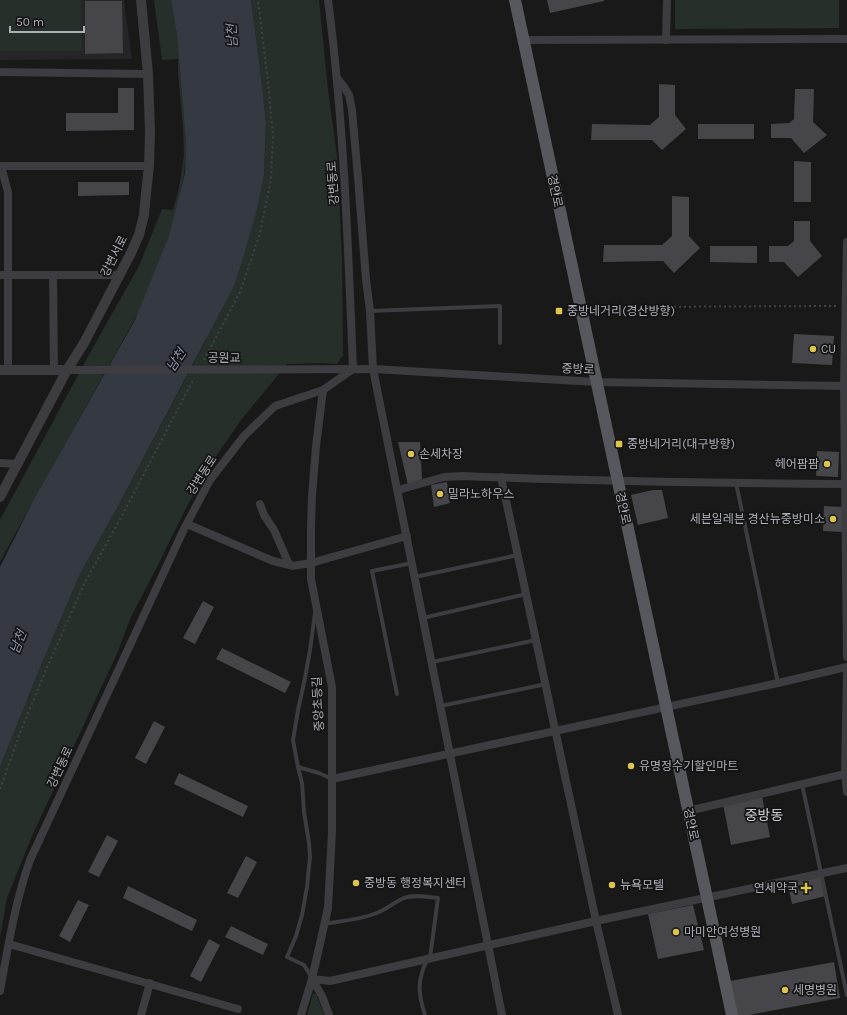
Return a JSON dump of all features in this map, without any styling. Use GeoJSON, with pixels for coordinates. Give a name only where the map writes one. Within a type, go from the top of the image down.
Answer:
{"type":"FeatureCollection","features":[{"type":"Feature","properties":{"kind":"main road","name":"경안로"},"geometry":{"type":"LineString","coordinates":[[515,0],[732,1015]]}},
{"type":"Feature","properties":{"kind":"street","name":"강변서로"},"geometry":{"type":"LineString","coordinates":[[0,497],[67,370],[84,343],[139,235],[144,215],[149,166],[150,132],[148,74],[141,0]]}},
{"type":"Feature","properties":{"kind":"street","name":"강변동로"},"geometry":{"type":"LineString","coordinates":[[0,991],[22,884],[30,860],[127,650],[187,524],[210,480],[244,436],[275,406],[323,390],[353,369],[345,178],[333,39],[328,0]]}},
{"type":"Feature","properties":{"kind":"street"},"geometry":{"type":"LineString","coordinates":[[666,40],[667,0]]}},
{"type":"Feature","properties":{"kind":"street"},"geometry":{"type":"LineString","coordinates":[[523,40],[847,39]]}},
{"type":"Feature","properties":{"kind":"street"},"geometry":{"type":"LineString","coordinates":[[0,72],[148,74]]}},
{"type":"Feature","properties":{"kind":"street"},"geometry":{"type":"LineString","coordinates":[[336,77],[349,95],[352,110],[370,311],[373,369],[502,1015]]}},
{"type":"Feature","properties":{"kind":"street"},"geometry":{"type":"LineString","coordinates":[[67,370],[4,370],[4,275],[8,192],[1,166],[149,166]]}},
{"type":"Feature","properties":{"kind":"street"},"geometry":{"type":"LineString","coordinates":[[847,242],[845,386],[847,656]]}},
{"type":"Feature","properties":{"kind":"street"},"geometry":{"type":"LineString","coordinates":[[4,275],[119,275]]}},
{"type":"Feature","properties":{"kind":"street"},"geometry":{"type":"LineString","coordinates":[[53,275],[54,370]]}},
{"type":"Feature","properties":{"kind":"street","name":"중방로"},"geometry":{"type":"LineString","coordinates":[[308,370],[373,369],[596,382],[845,386]]}},
{"type":"Feature","properties":{"kind":"street","name":"공원교"},"geometry":{"type":"LineString","coordinates":[[67,370],[308,370]]}},
{"type":"Feature","properties":{"kind":"street","name":"중앙초등길"},"geometry":{"type":"LineString","coordinates":[[301,1015],[312,979],[328,908],[332,832],[332,687],[311,579],[312,496],[323,390]]}},
{"type":"Feature","properties":{"kind":"street"},"geometry":{"type":"LineString","coordinates":[[0,463],[18,464]]}},
{"type":"Feature","properties":{"kind":"street"},"geometry":{"type":"LineString","coordinates":[[398,490],[444,477],[462,476],[618,481],[846,484]]}},
{"type":"Feature","properties":{"kind":"street"},"geometry":{"type":"LineString","coordinates":[[501,477],[596,921],[618,1015]]}},
{"type":"Feature","properties":{"kind":"street"},"geometry":{"type":"LineString","coordinates":[[260,504],[264,515],[274,530],[290,565]]}},
{"type":"Feature","properties":{"kind":"street"},"geometry":{"type":"LineString","coordinates":[[187,524],[273,560],[290,565],[311,563],[407,536]]}},
{"type":"Feature","properties":{"kind":"street"},"geometry":{"type":"LineString","coordinates":[[332,779],[847,667]]}},
{"type":"Feature","properties":{"kind":"street"},"geometry":{"type":"LineString","coordinates":[[847,673],[845,774],[847,792]]}},
{"type":"Feature","properties":{"kind":"street"},"geometry":{"type":"LineString","coordinates":[[688,811],[845,774]]}},
{"type":"Feature","properties":{"kind":"street"},"geometry":{"type":"LineString","coordinates":[[312,979],[330,981],[596,921],[847,868]]}},
{"type":"Feature","properties":{"kind":"street"},"geometry":{"type":"LineString","coordinates":[[9,944],[150,983],[237,1012]]}},
{"type":"Feature","properties":{"kind":"street"},"geometry":{"type":"LineString","coordinates":[[312,979],[322,996],[329,1015]]}},
{"type":"Feature","properties":{"kind":"street"},"geometry":{"type":"LineString","coordinates":[[141,1015],[150,983]]}},
{"type":"Feature","properties":{"kind":"lane"},"geometry":{"type":"LineString","coordinates":[[370,311],[500,306],[500,343]]}},
{"type":"Feature","properties":{"kind":"lane"},"geometry":{"type":"LineString","coordinates":[[736,483],[778,683]]}},
{"type":"Feature","properties":{"kind":"lane"},"geometry":{"type":"LineString","coordinates":[[415,577],[518,555]]}},
{"type":"Feature","properties":{"kind":"lane"},"geometry":{"type":"LineString","coordinates":[[397,694],[372,571],[412,563]]}},
{"type":"Feature","properties":{"kind":"lane"},"geometry":{"type":"LineString","coordinates":[[423,618],[526,594]]}},
{"type":"Feature","properties":{"kind":"lane"},"geometry":{"type":"LineString","coordinates":[[312,979],[304,965],[287,957],[296,936],[302,915],[310,857],[302,783],[293,740],[310,650],[316,607]]}},
{"type":"Feature","properties":{"kind":"lane"},"geometry":{"type":"LineString","coordinates":[[432,662],[536,640]]}},
{"type":"Feature","properties":{"kind":"lane"},"geometry":{"type":"LineString","coordinates":[[441,706],[546,684]]}},
{"type":"Feature","properties":{"kind":"lane"},"geometry":{"type":"LineString","coordinates":[[298,767],[332,779]]}},
{"type":"Feature","properties":{"kind":"lane"},"geometry":{"type":"LineString","coordinates":[[802,784],[847,995]]}},
{"type":"Feature","properties":{"kind":"lane"},"geometry":{"type":"LineString","coordinates":[[324,924],[361,918],[375,914],[409,897],[420,896],[438,898],[429,959],[420,976],[420,1000],[425,1015]]}},
{"type":"Feature","properties":{"kind":"path"},"geometry":{"type":"LineString","coordinates":[[201,365],[240,292],[260,233],[271,179],[273,135],[258,0]]}},
{"type":"Feature","properties":{"kind":"path"},"geometry":{"type":"LineString","coordinates":[[609,307],[844,306]]}},
{"type":"Feature","properties":{"kind":"path"},"geometry":{"type":"LineString","coordinates":[[0,789],[20,733],[49,662],[85,582],[123,514],[194,378]]}},
{"type":"Feature","properties":{"kind":"shaded area"},"geometry":{"type":"Polygon","coordinates":[[[0,0],[124,0],[132,59],[0,60],[0,0]]]}},
{"type":"Feature","properties":{"kind":"shaded area"},"geometry":{"type":"Polygon","coordinates":[[[0,0],[81,0],[82,51],[0,51],[0,0]]]}},
{"type":"Feature","properties":{"kind":"shaded area"},"geometry":{"type":"Polygon","coordinates":[[[154,0],[172,0],[179,49],[187,136],[184,175],[173,227],[142,306],[0,562],[0,520],[91,351],[139,266],[162,209],[173,210],[179,188],[184,155],[178,59],[162,60],[154,0]]]}},
{"type":"Feature","properties":{"kind":"shaded area"},"geometry":{"type":"Polygon","coordinates":[[[251,0],[319,0],[328,90],[337,156],[342,258],[343,355],[337,364],[287,364],[241,420],[210,465],[186,508],[131,617],[116,656],[32,836],[7,898],[0,938],[0,767],[80,574],[117,508],[206,340],[264,175],[266,122],[251,0]]]}},
{"type":"Feature","properties":{"kind":"shaded area"},"geometry":{"type":"Polygon","coordinates":[[[675,0],[839,0],[839,28],[675,29],[675,0]]]}},
{"type":"Feature","properties":{"kind":"shaded area"},"geometry":{"type":"Polygon","coordinates":[[[313,994],[316,994],[324,1015],[307,1015],[313,994]]]}},
{"type":"Feature","properties":{"kind":"water","name":"남천"},"geometry":{"type":"Polygon","coordinates":[[[171,0],[251,0],[266,122],[264,175],[256,213],[234,286],[117,508],[80,574],[0,767],[0,567],[33,501],[135,320],[169,236],[185,173],[186,140],[177,35],[171,0]]]}},
{"type":"Feature","properties":{"kind":"building"},"geometry":{"type":"Polygon","coordinates":[[[547,0],[604,0],[604,1],[550,13],[547,0]]]}},
{"type":"Feature","properties":{"kind":"building"},"geometry":{"type":"Polygon","coordinates":[[[85,1],[122,1],[123,53],[85,54],[85,1]]]}},
{"type":"Feature","properties":{"kind":"building"},"geometry":{"type":"Polygon","coordinates":[[[659,84],[675,85],[675,115],[686,129],[662,150],[652,140],[591,140],[592,124],[650,125],[659,117],[659,84]]]}},
{"type":"Feature","properties":{"kind":"building"},"geometry":{"type":"Polygon","coordinates":[[[118,88],[134,88],[134,130],[66,131],[66,113],[118,113],[118,88]]]}},
{"type":"Feature","properties":{"kind":"building"},"geometry":{"type":"Polygon","coordinates":[[[795,89],[814,89],[813,122],[827,135],[804,153],[791,138],[771,138],[771,124],[789,123],[794,119],[795,89]]]}},
{"type":"Feature","properties":{"kind":"building"},"geometry":{"type":"Polygon","coordinates":[[[698,124],[754,124],[754,139],[698,139],[698,124]]]}},
{"type":"Feature","properties":{"kind":"building"},"geometry":{"type":"Polygon","coordinates":[[[794,161],[811,162],[811,202],[794,202],[794,161]]]}},
{"type":"Feature","properties":{"kind":"building"},"geometry":{"type":"Polygon","coordinates":[[[78,182],[129,182],[129,195],[78,196],[78,182]]]}},
{"type":"Feature","properties":{"kind":"building"},"geometry":{"type":"Polygon","coordinates":[[[672,196],[689,197],[689,236],[700,248],[674,273],[663,261],[603,262],[604,245],[662,245],[672,236],[672,196]]]}},
{"type":"Feature","properties":{"kind":"building"},"geometry":{"type":"Polygon","coordinates":[[[794,221],[810,221],[810,241],[822,256],[798,277],[784,262],[769,262],[769,246],[788,246],[794,241],[794,221]]]}},
{"type":"Feature","properties":{"kind":"building"},"geometry":{"type":"Polygon","coordinates":[[[710,246],[757,246],[757,263],[710,262],[710,246]]]}},
{"type":"Feature","properties":{"kind":"building","name":"CU"},"geometry":{"type":"Polygon","coordinates":[[[794,334],[834,336],[832,365],[792,363],[794,334]]]}},
{"type":"Feature","properties":{"kind":"building","name":"손세차장"},"geometry":{"type":"Polygon","coordinates":[[[398,442],[420,442],[422,479],[408,485],[398,442]]]}},
{"type":"Feature","properties":{"kind":"building","name":"헤어팜팜"},"geometry":{"type":"Polygon","coordinates":[[[817,451],[839,452],[838,477],[816,476],[817,451]]]}},
{"type":"Feature","properties":{"kind":"building","name":"밀라노하우스"},"geometry":{"type":"Polygon","coordinates":[[[447,482],[450,503],[434,507],[431,485],[447,482]]]}},
{"type":"Feature","properties":{"kind":"building"},"geometry":{"type":"Polygon","coordinates":[[[653,490],[662,490],[668,518],[638,525],[631,495],[653,490]]]}},
{"type":"Feature","properties":{"kind":"building","name":"세븐일레븐 경산뉴중방미소"},"geometry":{"type":"Polygon","coordinates":[[[824,506],[843,507],[842,532],[823,531],[824,506]]]}},
{"type":"Feature","properties":{"kind":"building"},"geometry":{"type":"Polygon","coordinates":[[[203,601],[214,607],[195,644],[183,638],[203,601]]]}},
{"type":"Feature","properties":{"kind":"building"},"geometry":{"type":"Polygon","coordinates":[[[222,648],[291,682],[285,693],[216,659],[222,648]]]}},
{"type":"Feature","properties":{"kind":"building"},"geometry":{"type":"Polygon","coordinates":[[[154,721],[165,727],[146,764],[135,758],[154,721]]]}},
{"type":"Feature","properties":{"kind":"building"},"geometry":{"type":"Polygon","coordinates":[[[179,773],[248,806],[243,817],[174,784],[179,773]]]}},
{"type":"Feature","properties":{"kind":"building"},"geometry":{"type":"Polygon","coordinates":[[[762,796],[770,837],[731,845],[723,804],[762,796]]]}},
{"type":"Feature","properties":{"kind":"building"},"geometry":{"type":"Polygon","coordinates":[[[107,835],[118,841],[99,877],[88,872],[107,835]]]}},
{"type":"Feature","properties":{"kind":"building"},"geometry":{"type":"Polygon","coordinates":[[[246,856],[257,862],[238,898],[227,893],[246,856]]]}},
{"type":"Feature","properties":{"kind":"building","name":"연세약국"},"geometry":{"type":"Polygon","coordinates":[[[821,873],[826,896],[792,904],[787,881],[821,873]]]}},
{"type":"Feature","properties":{"kind":"building"},"geometry":{"type":"Polygon","coordinates":[[[128,886],[197,920],[192,931],[123,898],[128,886]]]}},
{"type":"Feature","properties":{"kind":"building"},"geometry":{"type":"Polygon","coordinates":[[[78,900],[89,905],[70,942],[59,936],[78,900]]]}},
{"type":"Feature","properties":{"kind":"building","name":"마미안여성병원"},"geometry":{"type":"Polygon","coordinates":[[[693,905],[704,950],[658,959],[648,914],[693,905]]]}},
{"type":"Feature","properties":{"kind":"building"},"geometry":{"type":"Polygon","coordinates":[[[231,926],[268,944],[263,955],[225,937],[231,926]]]}},
{"type":"Feature","properties":{"kind":"building"},"geometry":{"type":"Polygon","coordinates":[[[209,939],[220,945],[201,982],[190,976],[209,939]]]}},
{"type":"Feature","properties":{"kind":"building","name":"세명병원"},"geometry":{"type":"Polygon","coordinates":[[[834,962],[840,998],[749,1015],[736,1015],[730,981],[834,962]]]}},
{"type":"Feature","properties":{"kind":"place","name":"중방네거리(경산방향)"},"geometry":{"type":"Point","coordinates":[559,311]}},
{"type":"Feature","properties":{"kind":"place","name":"CU"},"geometry":{"type":"Point","coordinates":[813,349]}},
{"type":"Feature","properties":{"kind":"place","name":"중방네거리(대구방향)"},"geometry":{"type":"Point","coordinates":[619,444]}},
{"type":"Feature","properties":{"kind":"place","name":"손세차장"},"geometry":{"type":"Point","coordinates":[411,454]}},
{"type":"Feature","properties":{"kind":"place","name":"헤어팜팜"},"geometry":{"type":"Point","coordinates":[827,464]}},
{"type":"Feature","properties":{"kind":"place","name":"밀라노하우스"},"geometry":{"type":"Point","coordinates":[440,494]}},
{"type":"Feature","properties":{"kind":"place","name":"세븐일레븐 경산뉴중방미소"},"geometry":{"type":"Point","coordinates":[833,519]}},
{"type":"Feature","properties":{"kind":"place","name":"유명정수기할인마트"},"geometry":{"type":"Point","coordinates":[631,766]}},
{"type":"Feature","properties":{"kind":"place","name":"중방동 행정복지센터"},"geometry":{"type":"Point","coordinates":[356,883]}},
{"type":"Feature","properties":{"kind":"place","name":"뉴욕모텔"},"geometry":{"type":"Point","coordinates":[612,885]}},
{"type":"Feature","properties":{"kind":"place","name":"연세약국"},"geometry":{"type":"Point","coordinates":[806,888]}},
{"type":"Feature","properties":{"kind":"place","name":"마미안여성병원"},"geometry":{"type":"Point","coordinates":[676,932]}},
{"type":"Feature","properties":{"kind":"place","name":"세명병원"},"geometry":{"type":"Point","coordinates":[785,990]}},
{"type":"Feature","properties":{"kind":"district","name":"중방동"},"geometry":{"type":"Point","coordinates":[764,815]}}]}
